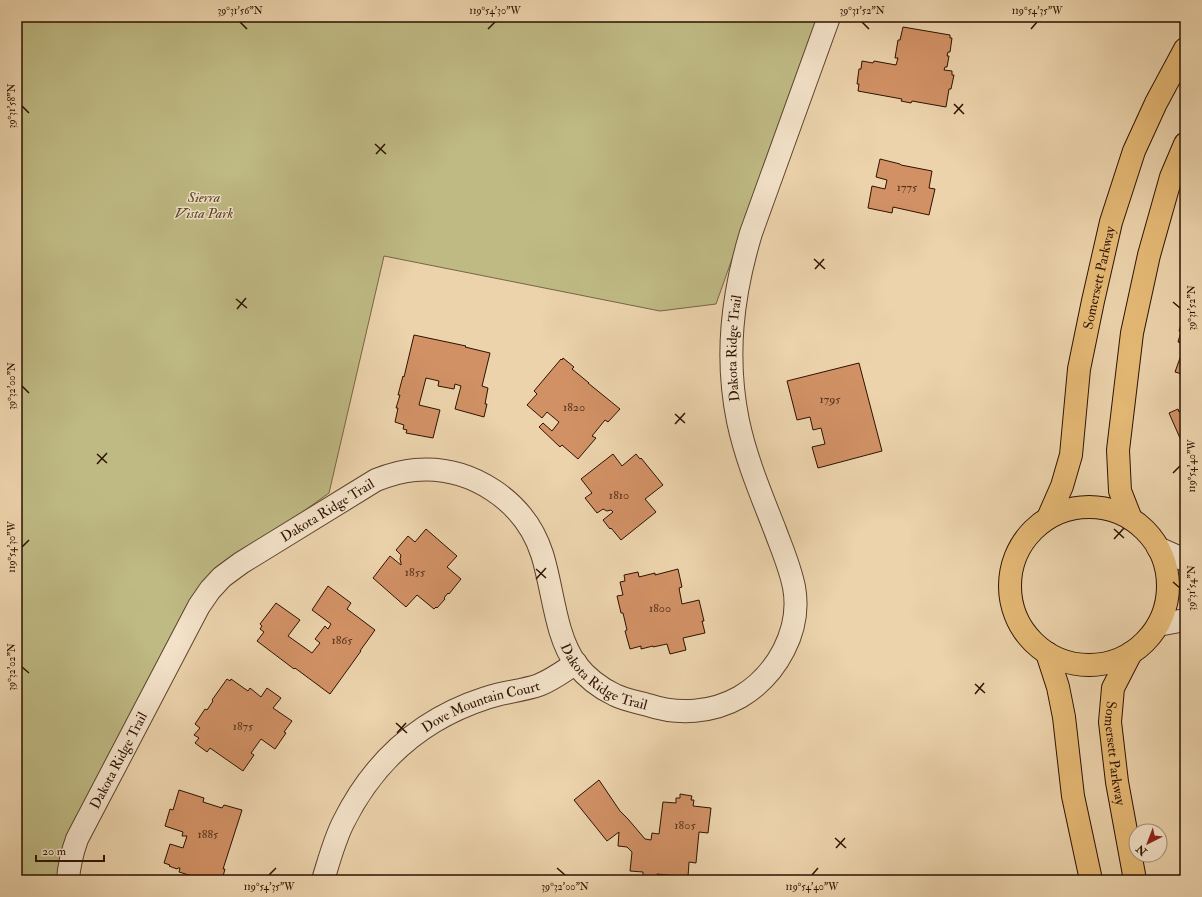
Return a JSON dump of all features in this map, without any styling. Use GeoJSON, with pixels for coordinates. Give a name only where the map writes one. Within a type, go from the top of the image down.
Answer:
{"type":"FeatureCollection","features":[{"type":"Feature","properties":{"kind":"main road","name":"Somersett Parkway"},"geometry":{"type":"LineString","coordinates":[[1048,518],[1062,486],[1071,455],[1079,369],[1111,222],[1134,151],[1156,103],[1185,49]]}},
{"type":"Feature","properties":{"kind":"main road"},"geometry":{"type":"LineString","coordinates":[[1131,519],[1120,491],[1118,450],[1132,334],[1149,255],[1171,177],[1185,144]]}},
{"type":"Feature","properties":{"kind":"main road"},"geometry":{"type":"LineString","coordinates":[[1090,506],[1111,510],[1131,519],[1146,532],[1158,548],[1166,566],[1168,586],[1166,606],[1158,625],[1146,641],[1131,653],[1111,662],[1090,665],[1068,662],[1047,653],[1027,635],[1014,612],[1010,585],[1014,559],[1028,535],[1048,518],[1068,509],[1090,506]]}},
{"type":"Feature","properties":{"kind":"main road"},"geometry":{"type":"LineString","coordinates":[[1047,653],[1058,687],[1064,717],[1073,796],[1091,880]]}},
{"type":"Feature","properties":{"kind":"main road","name":"Somersett Parkway"},"geometry":{"type":"LineString","coordinates":[[1131,653],[1113,688],[1110,722],[1117,782],[1135,880]]}},
{"type":"Feature","properties":{"kind":"street","name":"Dakota Ridge Trail"},"geometry":{"type":"LineString","coordinates":[[68,880],[70,860],[77,839],[199,606],[210,590],[222,577],[241,562],[376,480],[396,473],[415,470],[455,472],[477,480],[497,492],[515,507],[529,526],[540,549],[563,638],[576,663],[593,682],[615,696],[659,709],[686,712],[712,708],[739,698],[761,682],[779,660],[786,644],[792,626],[795,608],[794,589],[789,565],[749,464],[738,421],[733,390],[731,358],[732,326],[742,264],[751,233],[829,17]]}},
{"type":"Feature","properties":{"kind":"street"},"geometry":{"type":"LineString","coordinates":[[1158,548],[1185,560]]}},
{"type":"Feature","properties":{"kind":"street"},"geometry":{"type":"LineString","coordinates":[[1158,625],[1185,620]]}},
{"type":"Feature","properties":{"kind":"street","name":"Dove Mountain Court"},"geometry":{"type":"LineString","coordinates":[[323,880],[343,823],[362,788],[388,757],[415,733],[449,712],[486,698],[540,684],[576,663]]}},
{"type":"Feature","properties":{"kind":"green space","name":"Sierra Vista Park"},"geometry":{"type":"Polygon","coordinates":[[[17,17],[818,17],[716,304],[660,311],[384,256],[329,493],[207,580],[59,880],[17,880],[17,17]]]}},
{"type":"Feature","properties":{"kind":"building"},"geometry":{"type":"Polygon","coordinates":[[[903,27],[950,35],[950,38],[952,38],[950,52],[948,52],[947,56],[949,56],[947,67],[945,67],[944,70],[952,71],[952,75],[954,75],[951,89],[949,89],[946,107],[912,101],[911,103],[901,101],[902,99],[858,91],[859,84],[857,84],[859,69],[861,69],[862,61],[873,63],[874,61],[896,65],[898,58],[895,58],[898,40],[900,40],[903,27]]]}},
{"type":"Feature","properties":{"kind":"building"},"geometry":{"type":"Polygon","coordinates":[[[880,159],[932,171],[929,188],[935,189],[929,215],[893,207],[892,213],[868,208],[872,186],[885,189],[887,180],[876,177],[880,159]]]}},
{"type":"Feature","properties":{"kind":"building"},"geometry":{"type":"Polygon","coordinates":[[[1182,321],[1185,322],[1185,344],[1178,342],[1182,321]]]}},
{"type":"Feature","properties":{"kind":"building"},"geometry":{"type":"Polygon","coordinates":[[[414,335],[466,346],[465,347],[490,353],[482,386],[488,388],[484,417],[455,409],[461,386],[455,384],[454,389],[438,386],[439,381],[426,378],[419,405],[440,410],[433,438],[406,433],[407,430],[403,429],[404,425],[395,422],[398,408],[396,408],[400,395],[398,395],[414,335]]]}},
{"type":"Feature","properties":{"kind":"building"},"geometry":{"type":"Polygon","coordinates":[[[1185,344],[1185,375],[1175,372],[1185,344]]]}},
{"type":"Feature","properties":{"kind":"building"},"geometry":{"type":"Polygon","coordinates":[[[563,358],[574,367],[572,369],[620,409],[608,422],[605,420],[592,436],[596,438],[578,459],[562,445],[560,447],[539,427],[543,423],[552,431],[559,422],[547,412],[542,418],[527,405],[537,394],[534,391],[563,358]]]}},
{"type":"Feature","properties":{"kind":"building"},"geometry":{"type":"Polygon","coordinates":[[[859,363],[882,451],[818,468],[812,447],[825,444],[821,428],[813,430],[810,417],[797,420],[787,381],[859,363]]]}},
{"type":"Feature","properties":{"kind":"building"},"geometry":{"type":"Polygon","coordinates":[[[1178,409],[1179,412],[1185,410],[1185,444],[1183,445],[1169,413],[1178,409]]]}},
{"type":"Feature","properties":{"kind":"building"},"geometry":{"type":"Polygon","coordinates":[[[613,454],[622,466],[636,454],[663,485],[645,499],[656,512],[621,540],[603,520],[613,512],[611,510],[607,511],[603,509],[597,513],[585,498],[592,493],[581,479],[613,454]]]}},
{"type":"Feature","properties":{"kind":"building"},"geometry":{"type":"Polygon","coordinates":[[[426,529],[457,556],[447,567],[461,579],[437,608],[436,607],[434,609],[417,595],[406,607],[373,578],[390,556],[401,565],[401,555],[396,550],[408,536],[415,542],[426,529]]]}},
{"type":"Feature","properties":{"kind":"building"},"geometry":{"type":"Polygon","coordinates":[[[678,569],[682,587],[679,588],[682,604],[699,600],[705,633],[683,638],[686,650],[670,654],[667,644],[641,649],[641,646],[630,649],[625,631],[627,630],[623,613],[621,613],[617,596],[623,595],[620,582],[625,581],[624,575],[638,572],[639,577],[655,573],[655,575],[678,569]]]}},
{"type":"Feature","properties":{"kind":"building"},"geometry":{"type":"Polygon","coordinates":[[[328,586],[351,603],[347,609],[375,630],[330,694],[257,641],[264,632],[260,629],[262,626],[260,624],[276,603],[300,620],[288,636],[312,653],[320,643],[315,639],[325,626],[328,629],[331,624],[312,610],[328,586]]]}},
{"type":"Feature","properties":{"kind":"building"},"geometry":{"type":"Polygon","coordinates":[[[227,679],[230,681],[231,679],[248,691],[250,688],[261,697],[267,688],[281,698],[273,708],[292,721],[275,749],[261,739],[251,753],[254,755],[243,771],[210,748],[207,752],[195,743],[199,738],[194,735],[200,728],[195,724],[205,709],[207,710],[213,701],[212,700],[227,679]]]}},
{"type":"Feature","properties":{"kind":"building"},"geometry":{"type":"Polygon","coordinates":[[[599,780],[620,811],[645,839],[651,840],[652,833],[659,834],[663,802],[676,803],[676,798],[680,798],[680,794],[692,796],[691,800],[694,800],[693,806],[711,808],[708,833],[699,832],[696,863],[689,862],[688,877],[657,874],[656,880],[643,880],[643,872],[630,871],[632,852],[627,847],[618,846],[619,832],[607,841],[574,800],[599,780]]]}},
{"type":"Feature","properties":{"kind":"building"},"geometry":{"type":"Polygon","coordinates":[[[179,790],[204,798],[203,802],[222,808],[224,805],[242,810],[223,869],[225,869],[222,880],[205,880],[179,872],[180,868],[177,869],[164,863],[170,844],[183,848],[187,836],[182,836],[183,832],[165,826],[170,809],[173,810],[179,790]]]}}]}
